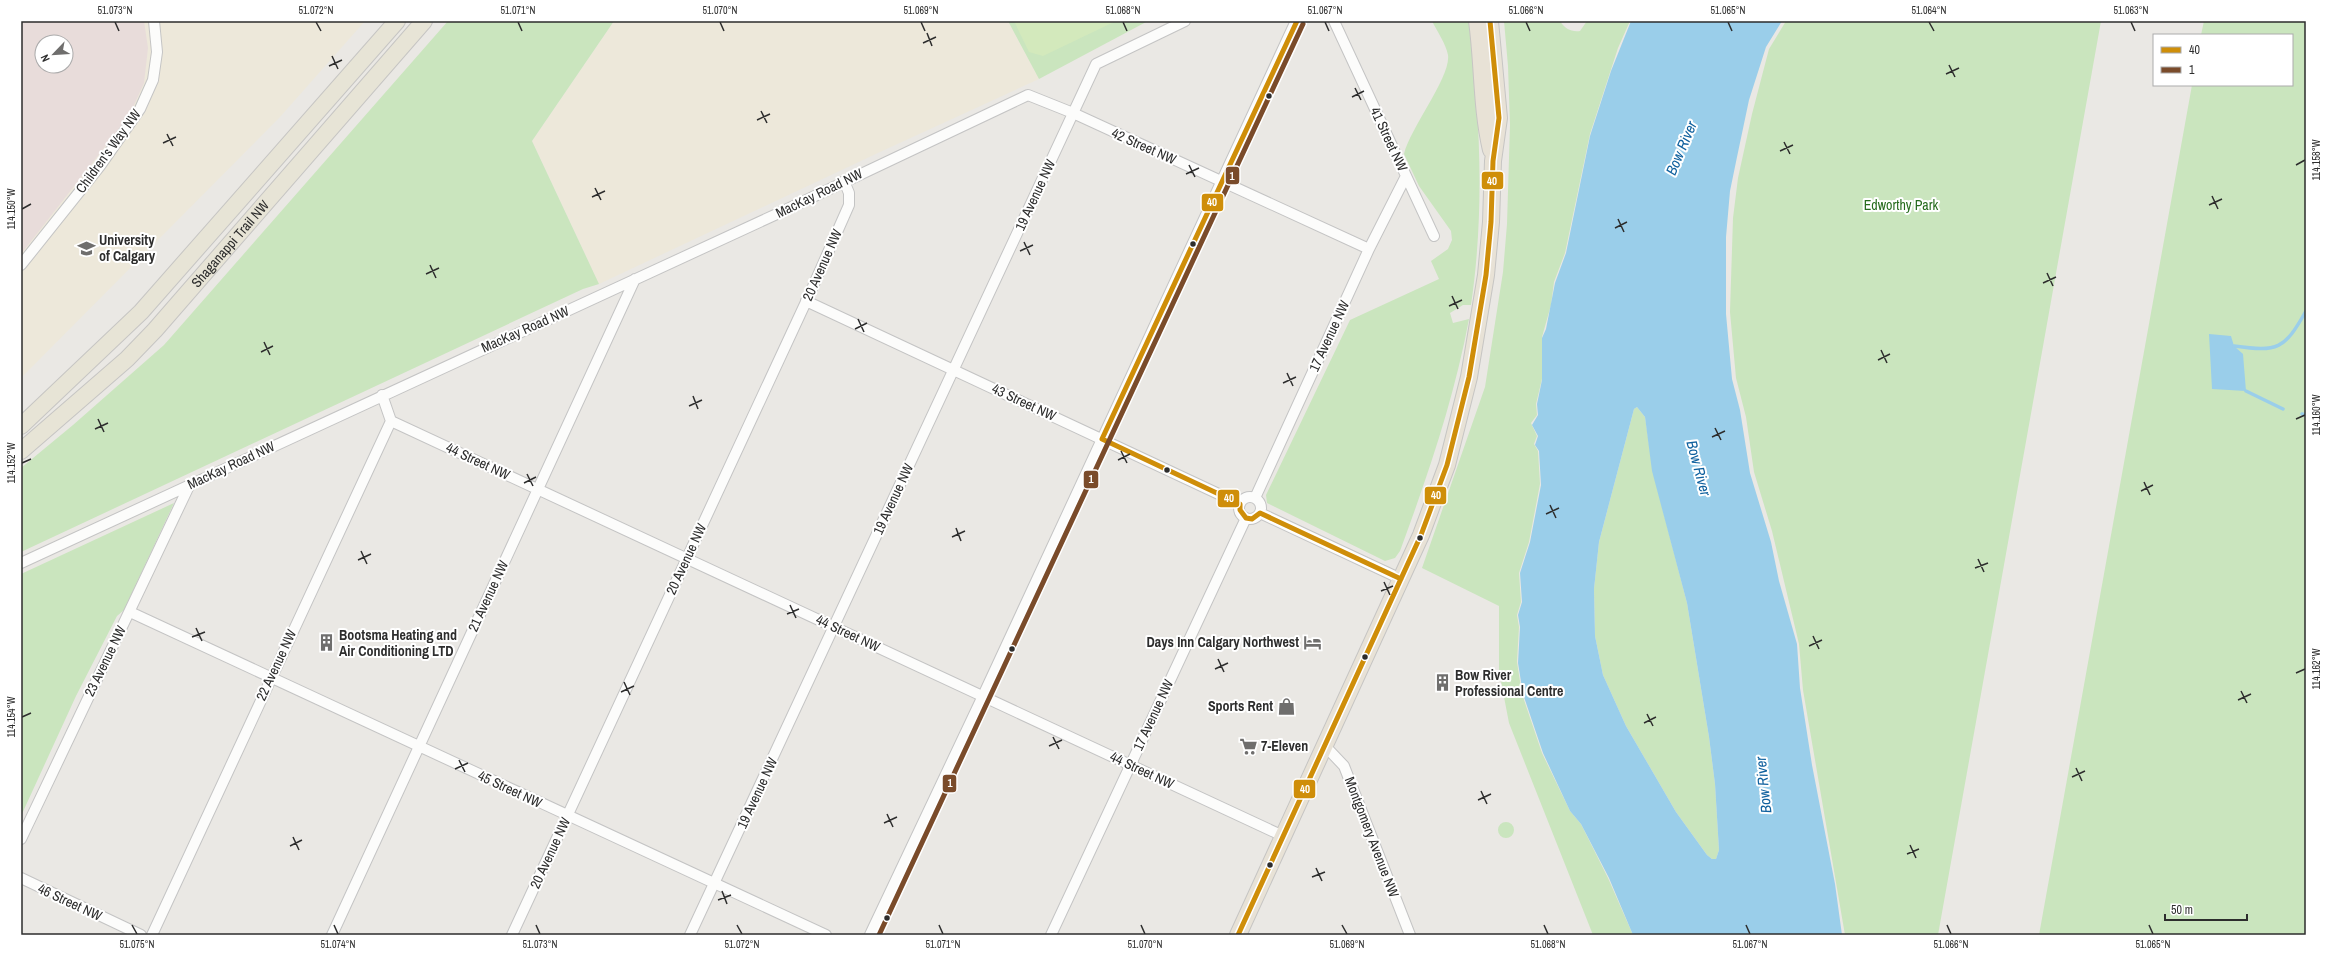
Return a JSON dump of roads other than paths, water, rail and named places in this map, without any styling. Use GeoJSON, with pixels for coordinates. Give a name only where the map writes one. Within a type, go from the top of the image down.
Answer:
{"type":"FeatureCollection","features":[{"type":"Feature","properties":{"kind":"highway"},"geometry":{"type":"LineString","coordinates":[[1477,21],[1483,70],[1485,124],[1493,161]]}},
{"type":"Feature","properties":{"kind":"highway"},"geometry":{"type":"LineString","coordinates":[[1238,935],[1421,535],[1447,465],[1469,377],[1486,275],[1491,222],[1493,161],[1499,118],[1490,21]]}},
{"type":"Feature","properties":{"kind":"main road","name":"Shaganappi Trail NW"},"geometry":{"type":"LineString","coordinates":[[21,426],[141,312],[398,21]]}},
{"type":"Feature","properties":{"kind":"main road","name":"Shaganappi Trail NW"},"geometry":{"type":"LineString","coordinates":[[21,451],[121,364],[155,330],[424,21]]}},
{"type":"Feature","properties":{"kind":"street","name":"Children's Way NW"},"geometry":{"type":"LineString","coordinates":[[21,265],[100,166],[140,109],[153,80],[157,52],[154,21]]}},
{"type":"Feature","properties":{"kind":"street","name":"19 Avenue NW"},"geometry":{"type":"LineString","coordinates":[[690,935],[1096,64],[1186,21]]}},
{"type":"Feature","properties":{"kind":"street"},"geometry":{"type":"LineString","coordinates":[[870,935],[984,696],[1297,21]]}},
{"type":"Feature","properties":{"kind":"street","name":"41 Street NW"},"geometry":{"type":"LineString","coordinates":[[1334,21],[1434,236]]}},
{"type":"Feature","properties":{"kind":"street","name":"42 Street NW"},"geometry":{"type":"LineString","coordinates":[[1028,95],[1073,113],[1369,250]]}},
{"type":"Feature","properties":{"kind":"street","name":"MacKay Road NW"},"geometry":{"type":"LineString","coordinates":[[21,563],[635,279],[1028,95]]}},
{"type":"Feature","properties":{"kind":"street","name":"17 Avenue NW"},"geometry":{"type":"LineString","coordinates":[[1254,498],[1369,250],[1406,176]]}},
{"type":"Feature","properties":{"kind":"street","name":"20 Avenue NW"},"geometry":{"type":"LineString","coordinates":[[512,935],[849,205],[849,193],[844,181]]}},
{"type":"Feature","properties":{"kind":"street","name":"21 Avenue NW"},"geometry":{"type":"LineString","coordinates":[[332,935],[635,279]]}},
{"type":"Feature","properties":{"kind":"street","name":"43 Street NW"},"geometry":{"type":"LineString","coordinates":[[806,301],[1240,504]]}},
{"type":"Feature","properties":{"kind":"street"},"geometry":{"type":"LineString","coordinates":[[382,395],[391,421]]}},
{"type":"Feature","properties":{"kind":"street","name":"44 Street NW"},"geometry":{"type":"LineString","coordinates":[[391,421],[1283,836]]}},
{"type":"Feature","properties":{"kind":"street","name":"22 Avenue NW"},"geometry":{"type":"LineString","coordinates":[[152,935],[391,421]]}},
{"type":"Feature","properties":{"kind":"street","name":"23 Avenue NW"},"geometry":{"type":"LineString","coordinates":[[21,839],[119,630],[130,612],[190,484]]}},
{"type":"Feature","properties":{"kind":"street"},"geometry":{"type":"LineString","coordinates":[[1254,498],[1260,503],[1260,513],[1252,519],[1246,518],[1240,510],[1240,504],[1245,499],[1254,498]]}},
{"type":"Feature","properties":{"kind":"street"},"geometry":{"type":"LineString","coordinates":[[1260,513],[1401,579]]}},
{"type":"Feature","properties":{"kind":"street","name":"17 Avenue NW"},"geometry":{"type":"LineString","coordinates":[[1051,935],[1246,518]]}},
{"type":"Feature","properties":{"kind":"street","name":"45 Street NW"},"geometry":{"type":"LineString","coordinates":[[130,612],[826,935]]}},
{"type":"Feature","properties":{"kind":"street","name":"Montgomery Avenue NW"},"geometry":{"type":"LineString","coordinates":[[1325,746],[1344,766],[1410,935]]}},
{"type":"Feature","properties":{"kind":"street","name":"46 Street NW"},"geometry":{"type":"LineString","coordinates":[[21,878],[141,935]]}},
{"type":"Feature","properties":{"kind":"water","name":"Bow River"},"geometry":{"type":"Polygon","coordinates":[[[1631,21],[1782,21],[1766,47],[1749,100],[1730,191],[1726,237],[1726,314],[1732,379],[1740,410],[1750,473],[1771,542],[1779,581],[1797,644],[1800,688],[1812,765],[1835,884],[1842,935],[1633,935],[1609,878],[1581,824],[1570,811],[1543,753],[1523,694],[1518,663],[1520,627],[1518,615],[1522,602],[1520,573],[1530,542],[1541,485],[1539,451],[1535,445],[1538,436],[1532,425],[1538,415],[1537,404],[1542,380],[1542,338],[1546,329],[1555,283],[1566,253],[1590,136],[1611,71],[1631,21]],[[1637,407],[1634,409],[1599,542],[1594,589],[1595,636],[1603,675],[1626,726],[1676,812],[1707,855],[1712,859],[1716,859],[1719,850],[1715,784],[1709,737],[1687,603],[1652,471],[1645,417],[1637,407]]]}},
{"type":"Feature","properties":{"kind":"water"},"geometry":{"type":"Polygon","coordinates":[[[2209,334],[2231,336],[2234,346],[2243,354],[2246,391],[2212,389],[2209,334]]]}},
{"type":"Feature","properties":{"kind":"waterway"},"geometry":{"type":"LineString","coordinates":[[2234,346],[2261,349],[2278,345],[2292,334],[2306,311]]}},
{"type":"Feature","properties":{"kind":"waterway"},"geometry":{"type":"LineString","coordinates":[[2246,391],[2283,409]]}},
{"type":"Feature","properties":{"kind":"waterway"},"geometry":{"type":"LineString","coordinates":[[2302,414],[2306,415]]}},
{"type":"Feature","properties":{"kind":"place","name":"University of Calgary"},"geometry":{"type":"Point","coordinates":[86,248]}},
{"type":"Feature","properties":{"kind":"place","name":"Days Inn Calgary Northwest"},"geometry":{"type":"Point","coordinates":[1312,642]}},
{"type":"Feature","properties":{"kind":"place","name":"Bootsma Heating and Air Conditioning LTD"},"geometry":{"type":"Point","coordinates":[326,643]}},
{"type":"Feature","properties":{"kind":"place","name":"Bow River Professional Centre"},"geometry":{"type":"Point","coordinates":[1442,683]}},
{"type":"Feature","properties":{"kind":"place","name":"Sports Rent"},"geometry":{"type":"Point","coordinates":[1286,706]}},
{"type":"Feature","properties":{"kind":"place","name":"7-Eleven"},"geometry":{"type":"Point","coordinates":[1248,746]}},
{"type":"Feature","properties":{"kind":"park label","name":"Edworthy Park"},"geometry":{"type":"Point","coordinates":[1901,205]}}]}
